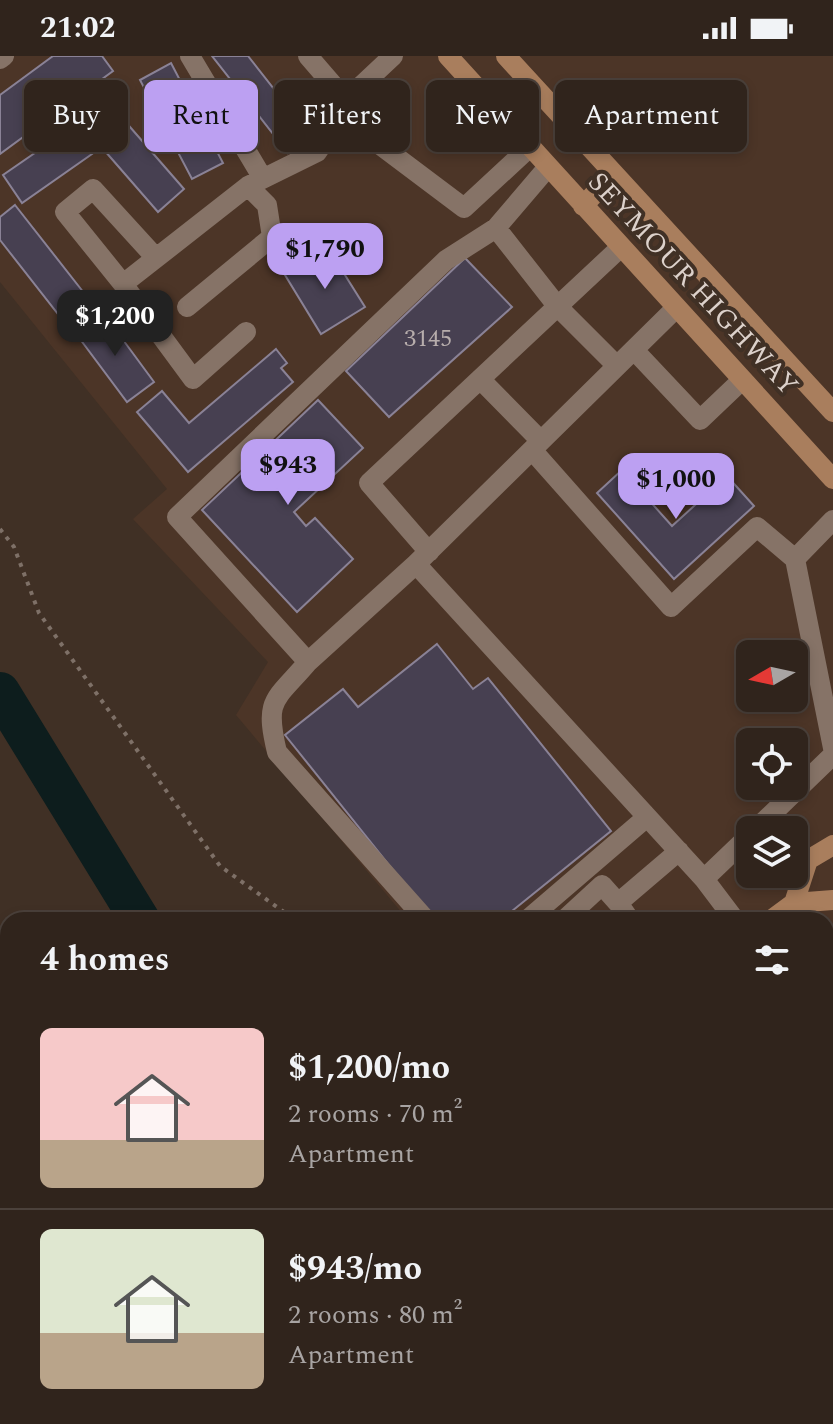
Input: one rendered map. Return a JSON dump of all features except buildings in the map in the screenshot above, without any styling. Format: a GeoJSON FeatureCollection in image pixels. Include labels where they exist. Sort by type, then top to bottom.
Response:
{"type":"FeatureCollection","features":[{"type":"Feature","properties":{"kind":"main road","name":"SEYMOUR HIGHWAY"},"geometry":{"type":"LineString","coordinates":[[448,56],[470,80]]}},
{"type":"Feature","properties":{"kind":"main road","name":"SEYMOUR HIGHWAY"},"geometry":{"type":"LineString","coordinates":[[506,56],[612,175],[833,412]]}},
{"type":"Feature","properties":{"kind":"main road","name":"SEYMOUR HIGHWAY"},"geometry":{"type":"LineString","coordinates":[[534,152],[833,479]]}},
{"type":"Feature","properties":{"kind":"main road"},"geometry":{"type":"LineString","coordinates":[[583,206],[612,175]]}},
{"type":"Feature","properties":{"kind":"main road"},"geometry":{"type":"LineString","coordinates":[[794,903],[808,860],[833,845]]}},
{"type":"Feature","properties":{"kind":"main road"},"geometry":{"type":"LineString","coordinates":[[782,912],[794,903],[833,900]]}},
{"type":"Feature","properties":{"kind":"lane"},"geometry":{"type":"LineString","coordinates":[[187,307],[272,237],[267,205],[190,56]]}},
{"type":"Feature","properties":{"kind":"lane"},"geometry":{"type":"LineString","coordinates":[[308,56],[324,80]]}},
{"type":"Feature","properties":{"kind":"lane"},"geometry":{"type":"LineString","coordinates":[[369,80],[393,56]]}},
{"type":"Feature","properties":{"kind":"lane"},"geometry":{"type":"LineString","coordinates":[[123,284],[255,182],[317,152]]}},
{"type":"Feature","properties":{"kind":"lane"},"geometry":{"type":"LineString","coordinates":[[397,152],[464,208],[525,152]]}},
{"type":"Feature","properties":{"kind":"lane"},"geometry":{"type":"LineString","coordinates":[[308,662],[177,517],[446,260],[496,228],[548,167]]}},
{"type":"Feature","properties":{"kind":"lane"},"geometry":{"type":"LineString","coordinates":[[156,258],[93,189],[65,212],[193,379],[246,332]]}},
{"type":"Feature","properties":{"kind":"lane"},"geometry":{"type":"LineString","coordinates":[[496,228],[558,307],[617,366]]}},
{"type":"Feature","properties":{"kind":"lane"},"geometry":{"type":"LineString","coordinates":[[621,247],[369,483],[423,558],[704,879],[729,912]]}},
{"type":"Feature","properties":{"kind":"lane"},"geometry":{"type":"LineString","coordinates":[[419,912],[277,752],[270,725],[271,706],[308,662],[423,558],[676,308]]}},
{"type":"Feature","properties":{"kind":"lane"},"geometry":{"type":"LineString","coordinates":[[634,350],[700,420],[742,380]]}},
{"type":"Feature","properties":{"kind":"lane"},"geometry":{"type":"LineString","coordinates":[[480,379],[671,607],[757,527],[795,559],[833,748]]}},
{"type":"Feature","properties":{"kind":"lane"},"geometry":{"type":"LineString","coordinates":[[795,559],[833,520]]}},
{"type":"Feature","properties":{"kind":"lane"},"geometry":{"type":"LineString","coordinates":[[770,816],[833,755]]}},
{"type":"Feature","properties":{"kind":"lane"},"geometry":{"type":"LineString","coordinates":[[536,912],[647,817]]}},
{"type":"Feature","properties":{"kind":"lane"},"geometry":{"type":"LineString","coordinates":[[704,879],[736,848]]}},
{"type":"Feature","properties":{"kind":"lane"},"geometry":{"type":"LineString","coordinates":[[573,912],[602,885],[624,912],[679,851]]}},
{"type":"Feature","properties":{"kind":"path"},"geometry":{"type":"LineString","coordinates":[[0,529],[14,547],[39,613],[220,866],[284,912]]}},
{"type":"Feature","properties":{"kind":"shaded area"},"geometry":{"type":"Polygon","coordinates":[[[0,56],[833,56],[833,912],[401,912],[236,715],[268,662],[133,519],[167,489],[0,282],[0,56]]]}},
{"type":"Feature","properties":{"kind":"waterway"},"geometry":{"type":"LineString","coordinates":[[0,692],[135,912]]}}]}
